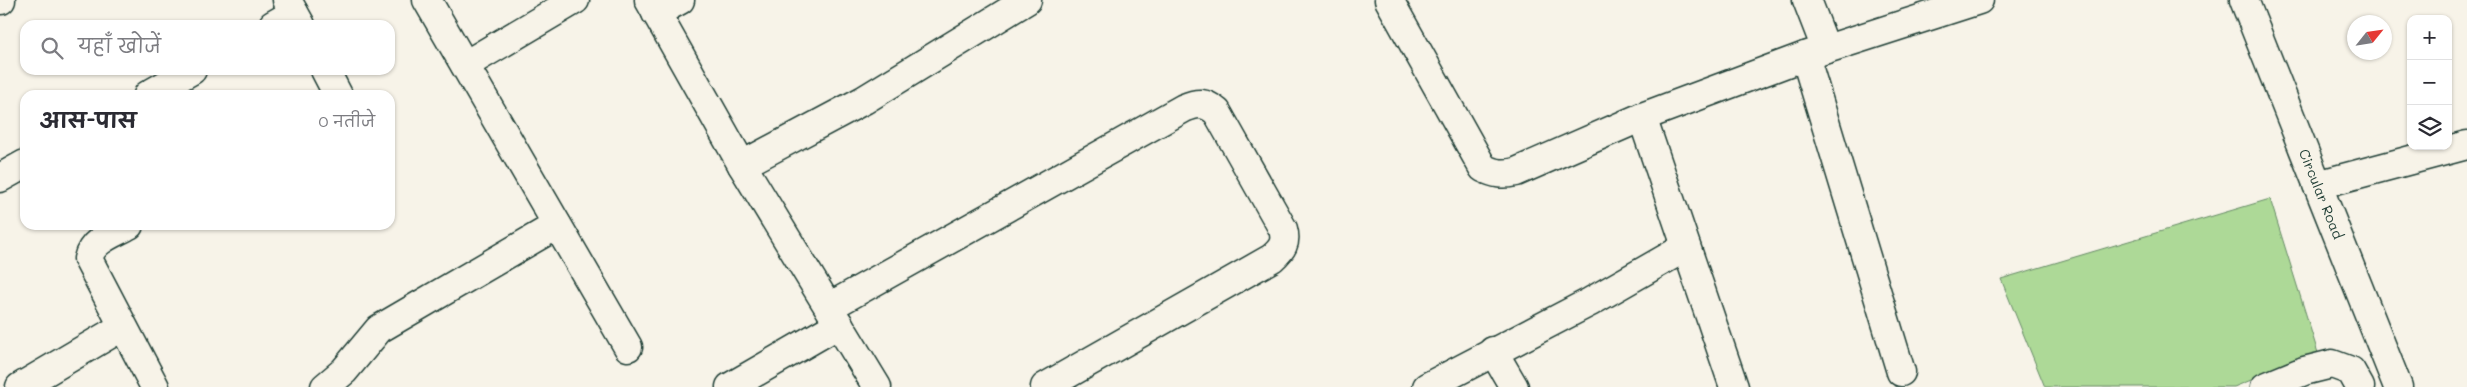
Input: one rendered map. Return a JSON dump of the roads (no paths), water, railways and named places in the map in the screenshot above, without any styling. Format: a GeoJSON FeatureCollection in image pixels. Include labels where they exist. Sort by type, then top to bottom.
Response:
{"type":"FeatureCollection","features":[{"type":"Feature","properties":{"kind":"street"},"geometry":{"type":"LineString","coordinates":[[428,0],[628,346]]}},
{"type":"Feature","properties":{"kind":"street"},"geometry":{"type":"LineString","coordinates":[[465,65],[575,0]]}},
{"type":"Feature","properties":{"kind":"street"},"geometry":{"type":"LineString","coordinates":[[680,0],[652,7],[742,165],[878,387]]}},
{"type":"Feature","properties":{"kind":"street"},"geometry":{"type":"LineString","coordinates":[[742,165],[864,100],[1027,0]]}},
{"type":"Feature","properties":{"kind":"street"},"geometry":{"type":"LineString","coordinates":[[1388,0],[1483,168],[1505,175],[1516,172],[1642,117],[1816,53],[1979,0]]}},
{"type":"Feature","properties":{"kind":"street"},"geometry":{"type":"LineString","coordinates":[[1808,0],[1816,53],[1901,372]]}},
{"type":"Feature","properties":{"kind":"street","name":"Circular Road"},"geometry":{"type":"LineString","coordinates":[[2244,0],[2398,387]]}},
{"type":"Feature","properties":{"kind":"street"},"geometry":{"type":"LineString","coordinates":[[157,90],[183,75]]}},
{"type":"Feature","properties":{"kind":"street"},"geometry":{"type":"LineString","coordinates":[[328,75],[335,90]]}},
{"type":"Feature","properties":{"kind":"street"},"geometry":{"type":"LineString","coordinates":[[730,387],[834,316],[1184,108],[1196,103],[1207,104],[1217,112],[1283,229],[1286,239],[1282,249],[1272,258],[1045,387]]}},
{"type":"Feature","properties":{"kind":"street"},"geometry":{"type":"LineString","coordinates":[[1642,117],[1734,387]]}},
{"type":"Feature","properties":{"kind":"street"},"geometry":{"type":"LineString","coordinates":[[2317,185],[2467,145]]}},
{"type":"Feature","properties":{"kind":"street"},"geometry":{"type":"LineString","coordinates":[[0,178],[20,167]]}},
{"type":"Feature","properties":{"kind":"street"},"geometry":{"type":"LineString","coordinates":[[325,387],[344,371],[379,329],[558,225]]}},
{"type":"Feature","properties":{"kind":"street"},"geometry":{"type":"LineString","coordinates":[[109,230],[93,234],[88,259],[154,387]]}},
{"type":"Feature","properties":{"kind":"street"},"geometry":{"type":"LineString","coordinates":[[1427,387],[1590,302],[1686,247]]}},
{"type":"Feature","properties":{"kind":"street"},"geometry":{"type":"LineString","coordinates":[[20,387],[122,327]]}},
{"type":"Feature","properties":{"kind":"street"},"geometry":{"type":"LineString","coordinates":[[1493,351],[1514,387]]}},
{"type":"Feature","properties":{"kind":"street"},"geometry":{"type":"LineString","coordinates":[[2265,387],[2304,371],[2332,364],[2351,371],[2360,387]]}}]}
